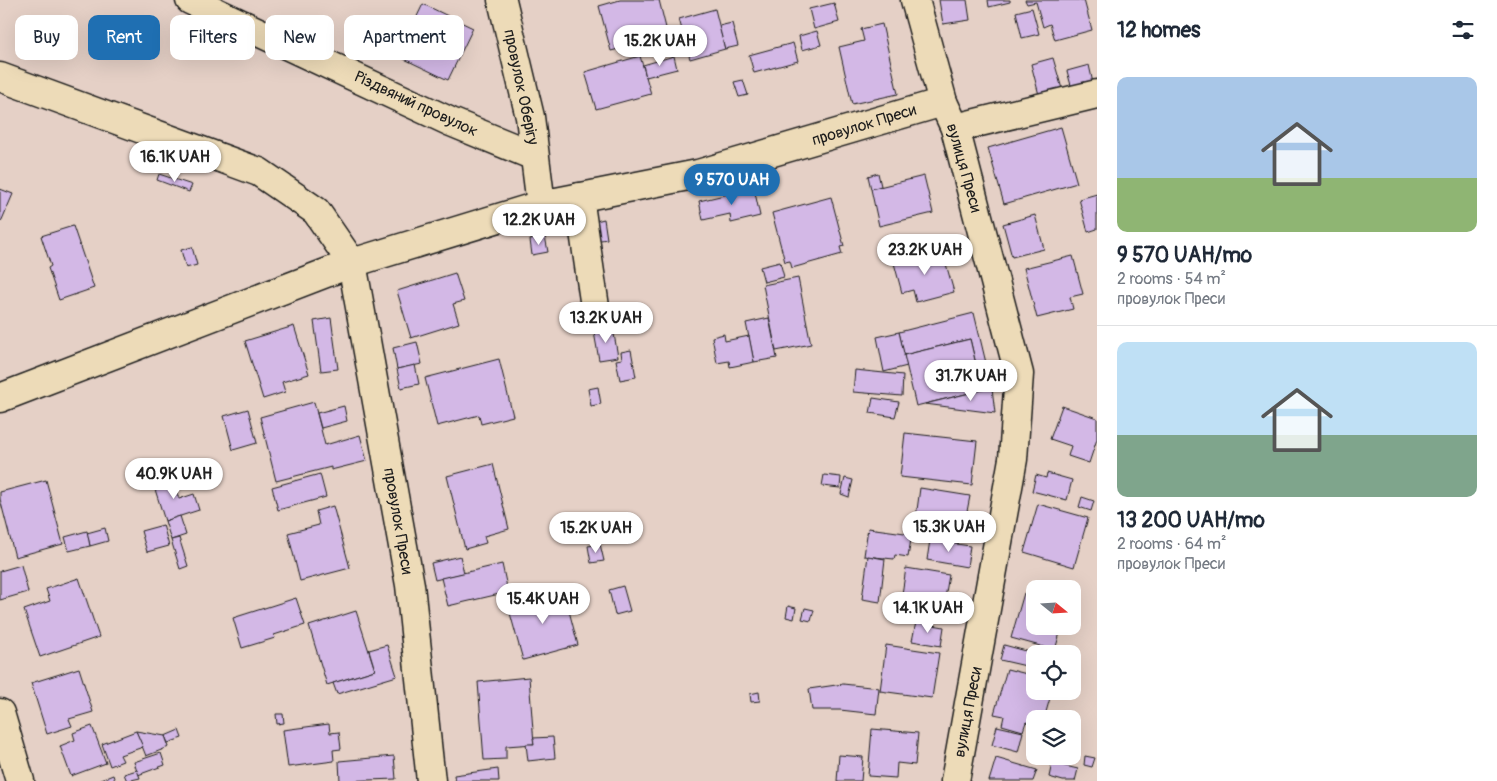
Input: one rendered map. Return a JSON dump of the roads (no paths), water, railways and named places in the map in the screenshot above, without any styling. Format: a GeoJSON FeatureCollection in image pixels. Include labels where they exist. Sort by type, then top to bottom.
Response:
{"type":"FeatureCollection","features":[{"type":"Feature","properties":{"kind":"street","name":"Різдвяний провулок"},"geometry":{"type":"LineString","coordinates":[[190,0],[452,122],[534,156]]}},
{"type":"Feature","properties":{"kind":"street","name":"провулок Оберігу"},"geometry":{"type":"LineString","coordinates":[[502,0],[530,116],[541,205]]}},
{"type":"Feature","properties":{"kind":"street","name":"вулиця Преси"},"geometry":{"type":"LineString","coordinates":[[915,0],[943,102],[955,128],[1019,374],[1013,459],[955,781]]}},
{"type":"Feature","properties":{"kind":"street"},"geometry":{"type":"LineString","coordinates":[[0,77],[259,172],[316,211],[352,263]]}},
{"type":"Feature","properties":{"kind":"street"},"geometry":{"type":"LineString","coordinates":[[955,128],[1097,94]]}},
{"type":"Feature","properties":{"kind":"street","name":"провулок Преси"},"geometry":{"type":"LineString","coordinates":[[0,398],[352,263],[541,205],[698,174],[943,102]]}},
{"type":"Feature","properties":{"kind":"street"},"geometry":{"type":"LineString","coordinates":[[579,198],[596,314]]}},
{"type":"Feature","properties":{"kind":"street","name":"провулок Преси"},"geometry":{"type":"LineString","coordinates":[[352,263],[410,585],[431,781]]}},
{"type":"Feature","properties":{"kind":"street"},"geometry":{"type":"LineString","coordinates":[[0,714],[20,781]]}}]}
